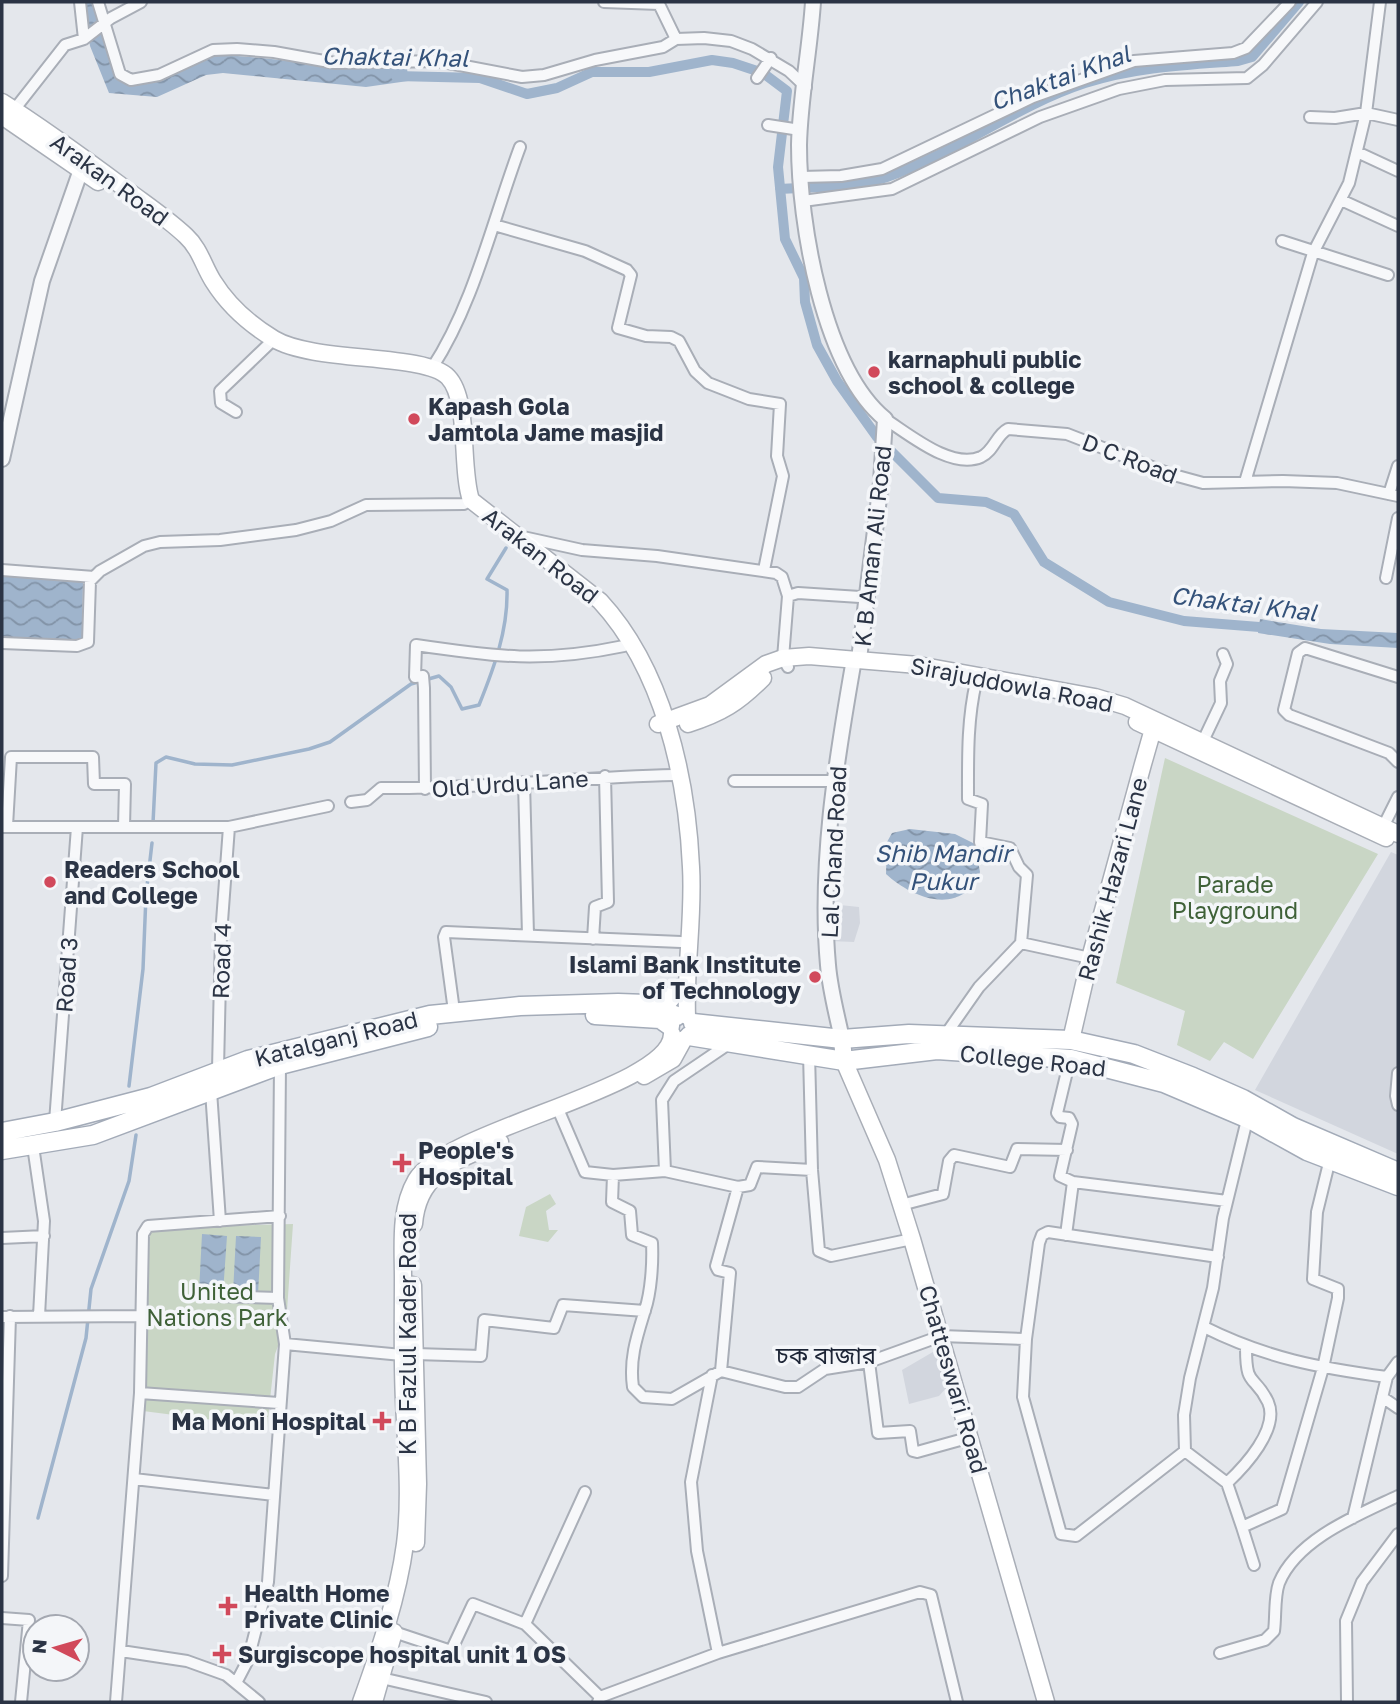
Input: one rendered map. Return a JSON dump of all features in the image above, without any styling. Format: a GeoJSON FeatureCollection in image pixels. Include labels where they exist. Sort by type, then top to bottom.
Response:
{"type":"FeatureCollection","features":[{"type":"Feature","properties":{"kind":"main road","name":"Arakan Road"},"geometry":{"type":"LineString","coordinates":[[6,109],[174,234],[194,255],[211,288],[232,315],[270,344],[315,357],[418,370],[435,377],[446,391],[453,414],[458,488],[468,502],[593,603],[624,646],[664,726],[674,775],[683,868],[678,989],[682,1027]]}},
{"type":"Feature","properties":{"kind":"main road","name":"Arakan Road"},"geometry":{"type":"LineString","coordinates":[[82,165],[189,238],[233,307],[273,338],[306,351],[442,370],[451,380],[459,404],[468,502],[600,601],[616,618],[628,638],[664,726],[681,777],[691,866],[691,927],[682,1027]]}},
{"type":"Feature","properties":{"kind":"main road","name":"Sirajuddowla Road"},"geometry":{"type":"LineString","coordinates":[[664,726],[710,705],[766,664],[786,663],[809,656],[943,669],[1095,697],[1157,725],[1337,817],[1398,842]]}},
{"type":"Feature","properties":{"kind":"main road","name":"Sirajuddowla Road"},"geometry":{"type":"LineString","coordinates":[[854,661],[976,682],[1096,707],[1157,725],[1203,741],[1398,834]]}},
{"type":"Feature","properties":{"kind":"main road","name":"Rashik Hazari Lane"},"geometry":{"type":"LineString","coordinates":[[1071,1040],[1090,958],[1157,725]]}},
{"type":"Feature","properties":{"kind":"main road"},"geometry":{"type":"LineString","coordinates":[[656,1006],[669,1000],[678,989]]}},
{"type":"Feature","properties":{"kind":"main road","name":"Katalganj Road"},"geometry":{"type":"LineString","coordinates":[[2,1132],[55,1122],[151,1097],[218,1069],[289,1048],[454,1011],[618,1003],[656,1006],[682,1027]]}},
{"type":"Feature","properties":{"kind":"main road","name":"Katalganj Road"},"geometry":{"type":"LineString","coordinates":[[2,1150],[93,1135],[280,1065],[434,1026],[495,1017],[634,1016],[660,1019],[682,1027]]}},
{"type":"Feature","properties":{"kind":"main road","name":"College Road"},"geometry":{"type":"LineString","coordinates":[[682,1027],[842,1039],[946,1034],[1071,1040],[1135,1054],[1253,1113],[1307,1151],[1398,1185]]}},
{"type":"Feature","properties":{"kind":"main road","name":"College Road"},"geometry":{"type":"LineString","coordinates":[[682,1027],[730,1043],[844,1061],[937,1050],[1070,1059],[1164,1083],[1253,1113],[1293,1127],[1398,1172]]}},
{"type":"Feature","properties":{"kind":"main road","name":"K B Fazlul Kader Road"},"geometry":{"type":"LineString","coordinates":[[374,1702],[405,1543],[409,1355],[403,1228],[407,1199],[417,1178],[444,1153],[561,1114],[667,1064],[680,1052],[682,1027]]}},
{"type":"Feature","properties":{"kind":"main road","name":"Chatteswari Road"},"geometry":{"type":"LineString","coordinates":[[842,1039],[844,1061],[887,1160],[912,1239],[1046,1702]]}},
{"type":"Feature","properties":{"kind":"main road","name":"K B Fazlul Kader Road"},"geometry":{"type":"LineString","coordinates":[[361,1702],[377,1677]]}},
{"type":"Feature","properties":{"kind":"street"},"geometry":{"type":"LineString","coordinates":[[80,2],[84,39]]}},
{"type":"Feature","properties":{"kind":"street"},"geometry":{"type":"LineString","coordinates":[[98,2],[120,74],[131,80],[159,75],[213,50],[237,49],[274,52],[335,64],[438,61],[522,76],[544,75],[595,60],[663,47],[676,39],[731,41],[771,58],[806,87]]}},
{"type":"Feature","properties":{"kind":"street"},"geometry":{"type":"LineString","coordinates":[[6,109],[65,44],[84,39],[141,2]]}},
{"type":"Feature","properties":{"kind":"street"},"geometry":{"type":"LineString","coordinates":[[604,2],[659,4],[676,39]]}},
{"type":"Feature","properties":{"kind":"street"},"geometry":{"type":"LineString","coordinates":[[813,2],[800,130],[801,177],[841,176],[882,169],[1033,97],[1135,61],[1233,53],[1245,48],[1290,2]]}},
{"type":"Feature","properties":{"kind":"street"},"geometry":{"type":"LineString","coordinates":[[803,201],[892,189],[1040,117],[1119,89],[1165,80],[1247,78],[1317,2]]}},
{"type":"Feature","properties":{"kind":"street"},"geometry":{"type":"LineString","coordinates":[[1245,482],[1313,253],[1349,183],[1366,113],[1380,2]]}},
{"type":"Feature","properties":{"kind":"street"},"geometry":{"type":"LineString","coordinates":[[757,78],[771,58]]}},
{"type":"Feature","properties":{"kind":"street"},"geometry":{"type":"LineString","coordinates":[[1310,117],[1335,118],[1366,113],[1398,120]]}},
{"type":"Feature","properties":{"kind":"street"},"geometry":{"type":"LineString","coordinates":[[768,125],[800,130]]}},
{"type":"Feature","properties":{"kind":"street"},"geometry":{"type":"LineString","coordinates":[[432,368],[448,344],[467,300],[520,147]]}},
{"type":"Feature","properties":{"kind":"street"},"geometry":{"type":"LineString","coordinates":[[1357,152],[1398,171]]}},
{"type":"Feature","properties":{"kind":"street"},"geometry":{"type":"LineString","coordinates":[[2,459],[4,435],[42,281],[82,165]]}},
{"type":"Feature","properties":{"kind":"street","name":"K B Aman Ali Road"},"geometry":{"type":"LineString","coordinates":[[801,177],[818,288],[839,350],[862,393],[882,416],[877,481],[854,661]]}},
{"type":"Feature","properties":{"kind":"street"},"geometry":{"type":"LineString","coordinates":[[1341,200],[1398,226]]}},
{"type":"Feature","properties":{"kind":"street"},"geometry":{"type":"LineString","coordinates":[[494,225],[585,251],[627,270],[631,275],[618,328],[646,336],[671,337],[685,349],[695,371],[708,383],[749,398],[780,404],[777,456],[783,476],[764,570]]}},
{"type":"Feature","properties":{"kind":"street"},"geometry":{"type":"LineString","coordinates":[[1282,241],[1388,275]]}},
{"type":"Feature","properties":{"kind":"street"},"geometry":{"type":"LineString","coordinates":[[236,412],[221,403],[220,391],[270,344]]}},
{"type":"Feature","properties":{"kind":"street","name":"D C Road"},"geometry":{"type":"LineString","coordinates":[[882,416],[937,450],[967,460],[985,456],[1008,429],[1049,430],[1203,483],[1337,483],[1394,495]]}},
{"type":"Feature","properties":{"kind":"street"},"geometry":{"type":"LineString","coordinates":[[1394,495],[1398,466]]}},
{"type":"Feature","properties":{"kind":"street","name":"K B Aman Ali Road"},"geometry":{"type":"LineString","coordinates":[[854,661],[860,597],[877,481]]}},
{"type":"Feature","properties":{"kind":"street"},"geometry":{"type":"LineString","coordinates":[[2,643],[77,646],[88,642],[90,581],[144,546],[160,542],[220,540],[296,530],[331,521],[366,505],[468,502]]}},
{"type":"Feature","properties":{"kind":"street"},"geometry":{"type":"LineString","coordinates":[[1386,578],[1398,518]]}},
{"type":"Feature","properties":{"kind":"street"},"geometry":{"type":"LineString","coordinates":[[519,538],[582,550],[657,556],[764,570],[782,577],[788,596],[786,663]]}},
{"type":"Feature","properties":{"kind":"street"},"geometry":{"type":"LineString","coordinates":[[2,570],[94,577]]}},
{"type":"Feature","properties":{"kind":"street"},"geometry":{"type":"LineString","coordinates":[[788,596],[798,593],[860,597]]}},
{"type":"Feature","properties":{"kind":"street"},"geometry":{"type":"LineString","coordinates":[[425,789],[424,688],[423,676],[415,677],[416,645],[505,658],[549,659],[624,646]]}},
{"type":"Feature","properties":{"kind":"street"},"geometry":{"type":"LineString","coordinates":[[1398,677],[1305,648],[1298,653],[1284,710],[1289,715],[1389,754],[1398,762]]}},
{"type":"Feature","properties":{"kind":"street"},"geometry":{"type":"LineString","coordinates":[[1203,741],[1221,703],[1220,681],[1227,664],[1223,654]]}},
{"type":"Feature","properties":{"kind":"street","name":"Lal Chand Road"},"geometry":{"type":"LineString","coordinates":[[842,1039],[828,966],[827,926],[836,781],[854,661]]}},
{"type":"Feature","properties":{"kind":"street"},"geometry":{"type":"LineString","coordinates":[[946,1034],[979,988],[1021,943],[1027,875],[1019,867],[1010,848],[981,842],[982,804],[968,799],[968,725],[976,682]]}},
{"type":"Feature","properties":{"kind":"street"},"geometry":{"type":"LineString","coordinates":[[124,827],[124,784],[93,784],[93,757],[11,757],[4,826],[77,827],[124,827],[229,827],[328,806]]}},
{"type":"Feature","properties":{"kind":"street","name":"Old Urdu Lane"},"geometry":{"type":"LineString","coordinates":[[351,802],[368,800],[381,788],[471,788],[605,776],[674,775]]}},
{"type":"Feature","properties":{"kind":"street"},"geometry":{"type":"LineString","coordinates":[[593,939],[595,906],[608,902],[605,776]]}},
{"type":"Feature","properties":{"kind":"street"},"geometry":{"type":"LineString","coordinates":[[734,781],[836,781]]}},
{"type":"Feature","properties":{"kind":"street"},"geometry":{"type":"LineString","coordinates":[[524,782],[528,935]]}},
{"type":"Feature","properties":{"kind":"street"},"geometry":{"type":"LineString","coordinates":[[1386,821],[1398,797]]}},
{"type":"Feature","properties":{"kind":"street","name":"Road 3"},"geometry":{"type":"LineString","coordinates":[[55,1122],[77,827]]}},
{"type":"Feature","properties":{"kind":"street","name":"Road 4"},"geometry":{"type":"LineString","coordinates":[[218,1069],[221,935],[229,827]]}},
{"type":"Feature","properties":{"kind":"street"},"geometry":{"type":"LineString","coordinates":[[454,1011],[444,937],[446,932],[681,943]]}},
{"type":"Feature","properties":{"kind":"street"},"geometry":{"type":"LineString","coordinates":[[1021,943],[1090,958]]}},
{"type":"Feature","properties":{"kind":"street"},"geometry":{"type":"LineString","coordinates":[[665,1171],[662,1100],[667,1090],[674,1081],[730,1043]]}},
{"type":"Feature","properties":{"kind":"street"},"geometry":{"type":"LineString","coordinates":[[809,1054],[812,1170],[822,1254],[831,1256],[912,1239]]}},
{"type":"Feature","properties":{"kind":"street"},"geometry":{"type":"LineString","coordinates":[[1070,1059],[1057,1112],[1058,1116],[1072,1119],[1060,1176],[1073,1182],[1227,1201]]}},
{"type":"Feature","properties":{"kind":"street"},"geometry":{"type":"LineString","coordinates":[[243,1702],[236,1683],[248,1660],[268,1582],[285,1344],[278,1298],[281,1216],[280,1065]]}},
{"type":"Feature","properties":{"kind":"street"},"geometry":{"type":"LineString","coordinates":[[1398,1073],[1398,1105]]}},
{"type":"Feature","properties":{"kind":"street"},"geometry":{"type":"LineString","coordinates":[[211,1091],[220,1221]]}},
{"type":"Feature","properties":{"kind":"street"},"geometry":{"type":"LineString","coordinates":[[1185,1451],[1184,1415],[1190,1378],[1204,1326],[1227,1201],[1246,1124],[1253,1113]]}},
{"type":"Feature","properties":{"kind":"street"},"geometry":{"type":"LineString","coordinates":[[561,1114],[578,1150],[582,1170],[613,1175],[665,1171],[738,1186],[750,1185],[757,1167],[812,1170]]}},
{"type":"Feature","properties":{"kind":"street"},"geometry":{"type":"LineString","coordinates":[[33,1146],[44,1221],[39,1315]]}},
{"type":"Feature","properties":{"kind":"street"},"geometry":{"type":"LineString","coordinates":[[901,1205],[943,1194],[949,1161],[954,1155],[1010,1167],[1017,1149],[1067,1150]]}},
{"type":"Feature","properties":{"kind":"street"},"geometry":{"type":"LineString","coordinates":[[1242,1527],[1282,1509],[1323,1368],[1338,1289],[1313,1279],[1317,1212],[1330,1159]]}},
{"type":"Feature","properties":{"kind":"street"},"geometry":{"type":"LineString","coordinates":[[613,1175],[612,1202],[630,1211],[632,1236],[652,1243],[645,1311],[634,1341],[632,1380],[636,1393],[652,1400],[672,1399],[717,1373],[785,1387],[798,1387],[825,1369],[869,1362],[941,1336],[1026,1339]]}},
{"type":"Feature","properties":{"kind":"street"},"geometry":{"type":"LineString","coordinates":[[1066,1235],[1073,1182]]}},
{"type":"Feature","properties":{"kind":"street"},"geometry":{"type":"LineString","coordinates":[[718,1653],[697,1551],[691,1482],[717,1373],[730,1273],[719,1270],[716,1266],[738,1186]]}},
{"type":"Feature","properties":{"kind":"street"},"geometry":{"type":"LineString","coordinates":[[116,1702],[140,1393],[139,1316],[144,1229],[148,1226],[281,1216]]}},
{"type":"Feature","properties":{"kind":"street"},"geometry":{"type":"LineString","coordinates":[[1185,1451],[1076,1536],[1061,1534],[1023,1397],[1026,1339],[1042,1235],[1048,1232],[1218,1256]]}},
{"type":"Feature","properties":{"kind":"street"},"geometry":{"type":"LineString","coordinates":[[2,1238],[44,1236]]}},
{"type":"Feature","properties":{"kind":"street"},"geometry":{"type":"LineString","coordinates":[[220,1296],[278,1298]]}},
{"type":"Feature","properties":{"kind":"street"},"geometry":{"type":"LineString","coordinates":[[285,1344],[409,1355],[481,1356],[484,1320],[554,1328],[563,1305],[645,1311]]}},
{"type":"Feature","properties":{"kind":"street"},"geometry":{"type":"LineString","coordinates":[[2,1576],[6,1316],[139,1316]]}},
{"type":"Feature","properties":{"kind":"street"},"geometry":{"type":"LineString","coordinates":[[1204,1326],[1246,1348],[1323,1368],[1387,1377]]}},
{"type":"Feature","properties":{"kind":"street"},"geometry":{"type":"LineString","coordinates":[[1227,1483],[1248,1463],[1263,1439],[1270,1415],[1268,1402],[1246,1375],[1246,1348]]}},
{"type":"Feature","properties":{"kind":"street"},"geometry":{"type":"LineString","coordinates":[[869,1362],[878,1433],[911,1432],[912,1448],[917,1452],[971,1437]]}},
{"type":"Feature","properties":{"kind":"street"},"geometry":{"type":"LineString","coordinates":[[1353,1518],[1387,1377],[1398,1362]]}},
{"type":"Feature","properties":{"kind":"street"},"geometry":{"type":"LineString","coordinates":[[140,1393],[279,1403]]}},
{"type":"Feature","properties":{"kind":"street"},"geometry":{"type":"LineString","coordinates":[[1382,1397],[1398,1408]]}},
{"type":"Feature","properties":{"kind":"street"},"geometry":{"type":"LineString","coordinates":[[1185,1451],[1227,1483],[1254,1565]]}},
{"type":"Feature","properties":{"kind":"street"},"geometry":{"type":"LineString","coordinates":[[134,1479],[274,1495]]}},
{"type":"Feature","properties":{"kind":"street"},"geometry":{"type":"LineString","coordinates":[[526,1624],[585,1492]]}},
{"type":"Feature","properties":{"kind":"street"},"geometry":{"type":"LineString","coordinates":[[1220,1653],[1265,1640],[1274,1631],[1278,1586],[1287,1567],[1304,1550],[1353,1518],[1398,1496]]}},
{"type":"Feature","properties":{"kind":"street"},"geometry":{"type":"LineString","coordinates":[[1348,1702],[1346,1620],[1362,1582],[1398,1534]]}},
{"type":"Feature","properties":{"kind":"street"},"geometry":{"type":"LineString","coordinates":[[389,1631],[451,1651],[473,1604],[526,1624],[599,1699],[718,1653],[927,1592],[931,1595],[957,1702]]}},
{"type":"Feature","properties":{"kind":"street"},"geometry":{"type":"LineString","coordinates":[[2,1618],[29,1620],[21,1702]]}},
{"type":"Feature","properties":{"kind":"street"},"geometry":{"type":"LineString","coordinates":[[121,1651],[187,1661],[226,1675],[258,1702]]}},
{"type":"Feature","properties":{"kind":"street"},"geometry":{"type":"LineString","coordinates":[[377,1677],[486,1702]]}},
{"type":"Feature","properties":{"kind":"shaded area"},"geometry":{"type":"Polygon","coordinates":[[[1391,852],[1398,855],[1398,1154],[1255,1090],[1391,852]]]}},
{"type":"Feature","properties":{"kind":"shaded area"},"geometry":{"type":"Polygon","coordinates":[[[830,904],[859,907],[860,923],[854,942],[830,941],[830,904]]]}},
{"type":"Feature","properties":{"kind":"shaded area"},"geometry":{"type":"Polygon","coordinates":[[[938,1349],[947,1387],[939,1396],[909,1404],[902,1370],[938,1349]]]}},
{"type":"Feature","properties":{"kind":"green space","name":"Parade Playground"},"geometry":{"type":"Polygon","coordinates":[[[1165,758],[1378,854],[1253,1059],[1224,1042],[1210,1061],[1177,1045],[1185,1011],[1116,983],[1165,758]]]}},
{"type":"Feature","properties":{"kind":"green space"},"geometry":{"type":"Polygon","coordinates":[[[550,1194],[556,1204],[546,1211],[549,1230],[558,1230],[548,1242],[519,1236],[526,1207],[550,1194]]]}},
{"type":"Feature","properties":{"kind":"green space","name":"United Nations Park"},"geometry":{"type":"Polygon","coordinates":[[[293,1224],[286,1325],[275,1354],[267,1427],[143,1411],[150,1228],[293,1224]]]}},
{"type":"Feature","properties":{"kind":"water"},"geometry":{"type":"Polygon","coordinates":[[[83,2],[96,2],[114,65],[132,84],[144,83],[197,60],[219,55],[336,66],[407,66],[408,81],[366,87],[223,73],[206,75],[157,97],[109,93],[90,46],[83,2]]]}},
{"type":"Feature","properties":{"kind":"water"},"geometry":{"type":"Polygon","coordinates":[[[2,574],[83,582],[82,640],[2,637],[2,574]]]}},
{"type":"Feature","properties":{"kind":"water"},"geometry":{"type":"Polygon","coordinates":[[[1260,619],[1321,629],[1398,633],[1398,648],[1330,644],[1258,633],[1260,619]]]}},
{"type":"Feature","properties":{"kind":"water","name":"Shib Mandir Pukur"},"geometry":{"type":"Polygon","coordinates":[[[910,829],[955,834],[975,844],[980,872],[975,887],[954,898],[936,899],[908,890],[886,874],[887,842],[892,833],[910,829]]]}},
{"type":"Feature","properties":{"kind":"water"},"geometry":{"type":"Polygon","coordinates":[[[202,1234],[227,1236],[223,1293],[199,1292],[202,1234]]]}},
{"type":"Feature","properties":{"kind":"water"},"geometry":{"type":"Polygon","coordinates":[[[236,1236],[261,1237],[258,1295],[233,1293],[236,1236]]]}},
{"type":"Feature","properties":{"kind":"waterway","name":"Chaktai Khal"},"geometry":{"type":"LineString","coordinates":[[780,189],[848,185],[887,177],[937,155],[1034,104],[1085,83],[1142,70],[1238,61],[1252,57],[1299,2]]}},
{"type":"Feature","properties":{"kind":"waterway","name":"Chaktai Khal"},"geometry":{"type":"LineString","coordinates":[[396,76],[480,78],[527,94],[557,88],[592,72],[649,72],[712,60],[733,63],[763,73],[787,91],[778,167],[785,239],[804,278],[805,302],[817,345],[837,381],[877,437],[938,498],[986,502],[1014,514],[1044,562],[1109,602],[1184,621],[1272,628]]}},
{"type":"Feature","properties":{"kind":"waterway"},"geometry":{"type":"LineString","coordinates":[[153,823],[156,763],[166,757],[195,764],[232,765],[309,749],[330,742],[411,684],[439,676],[451,687],[462,709],[479,705],[499,649],[507,605],[507,590],[487,579],[506,548]]}},
{"type":"Feature","properties":{"kind":"waterway"},"geometry":{"type":"LineString","coordinates":[[129,1086],[143,969],[146,895],[152,843]]}},
{"type":"Feature","properties":{"kind":"waterway"},"geometry":{"type":"LineString","coordinates":[[38,1518],[86,1338],[91,1289],[129,1181],[136,1135]]}},
{"type":"Feature","properties":{"kind":"place","name":"karnaphuli public school & college"},"geometry":{"type":"Point","coordinates":[874,372]}},
{"type":"Feature","properties":{"kind":"place","name":"Kapash Gola Jamtola Jame masjid"},"geometry":{"type":"Point","coordinates":[414,419]}},
{"type":"Feature","properties":{"kind":"place","name":"Readers School and College"},"geometry":{"type":"Point","coordinates":[50,882]}},
{"type":"Feature","properties":{"kind":"place","name":"Islami Bank Institute of Technology"},"geometry":{"type":"Point","coordinates":[815,977]}},
{"type":"Feature","properties":{"kind":"place","name":"People's Hospital"},"geometry":{"type":"Point","coordinates":[402,1163]}},
{"type":"Feature","properties":{"kind":"place","name":"Ma Moni Hospital"},"geometry":{"type":"Point","coordinates":[382,1421]}},
{"type":"Feature","properties":{"kind":"place","name":"Health Home Private Clinic"},"geometry":{"type":"Point","coordinates":[228,1606]}},
{"type":"Feature","properties":{"kind":"place","name":"Surgiscope hospital unit 1 OS"},"geometry":{"type":"Point","coordinates":[222,1654]}},
{"type":"Feature","properties":{"kind":"district","name":"চক বাজার"},"geometry":{"type":"Point","coordinates":[826,1354]}}]}
